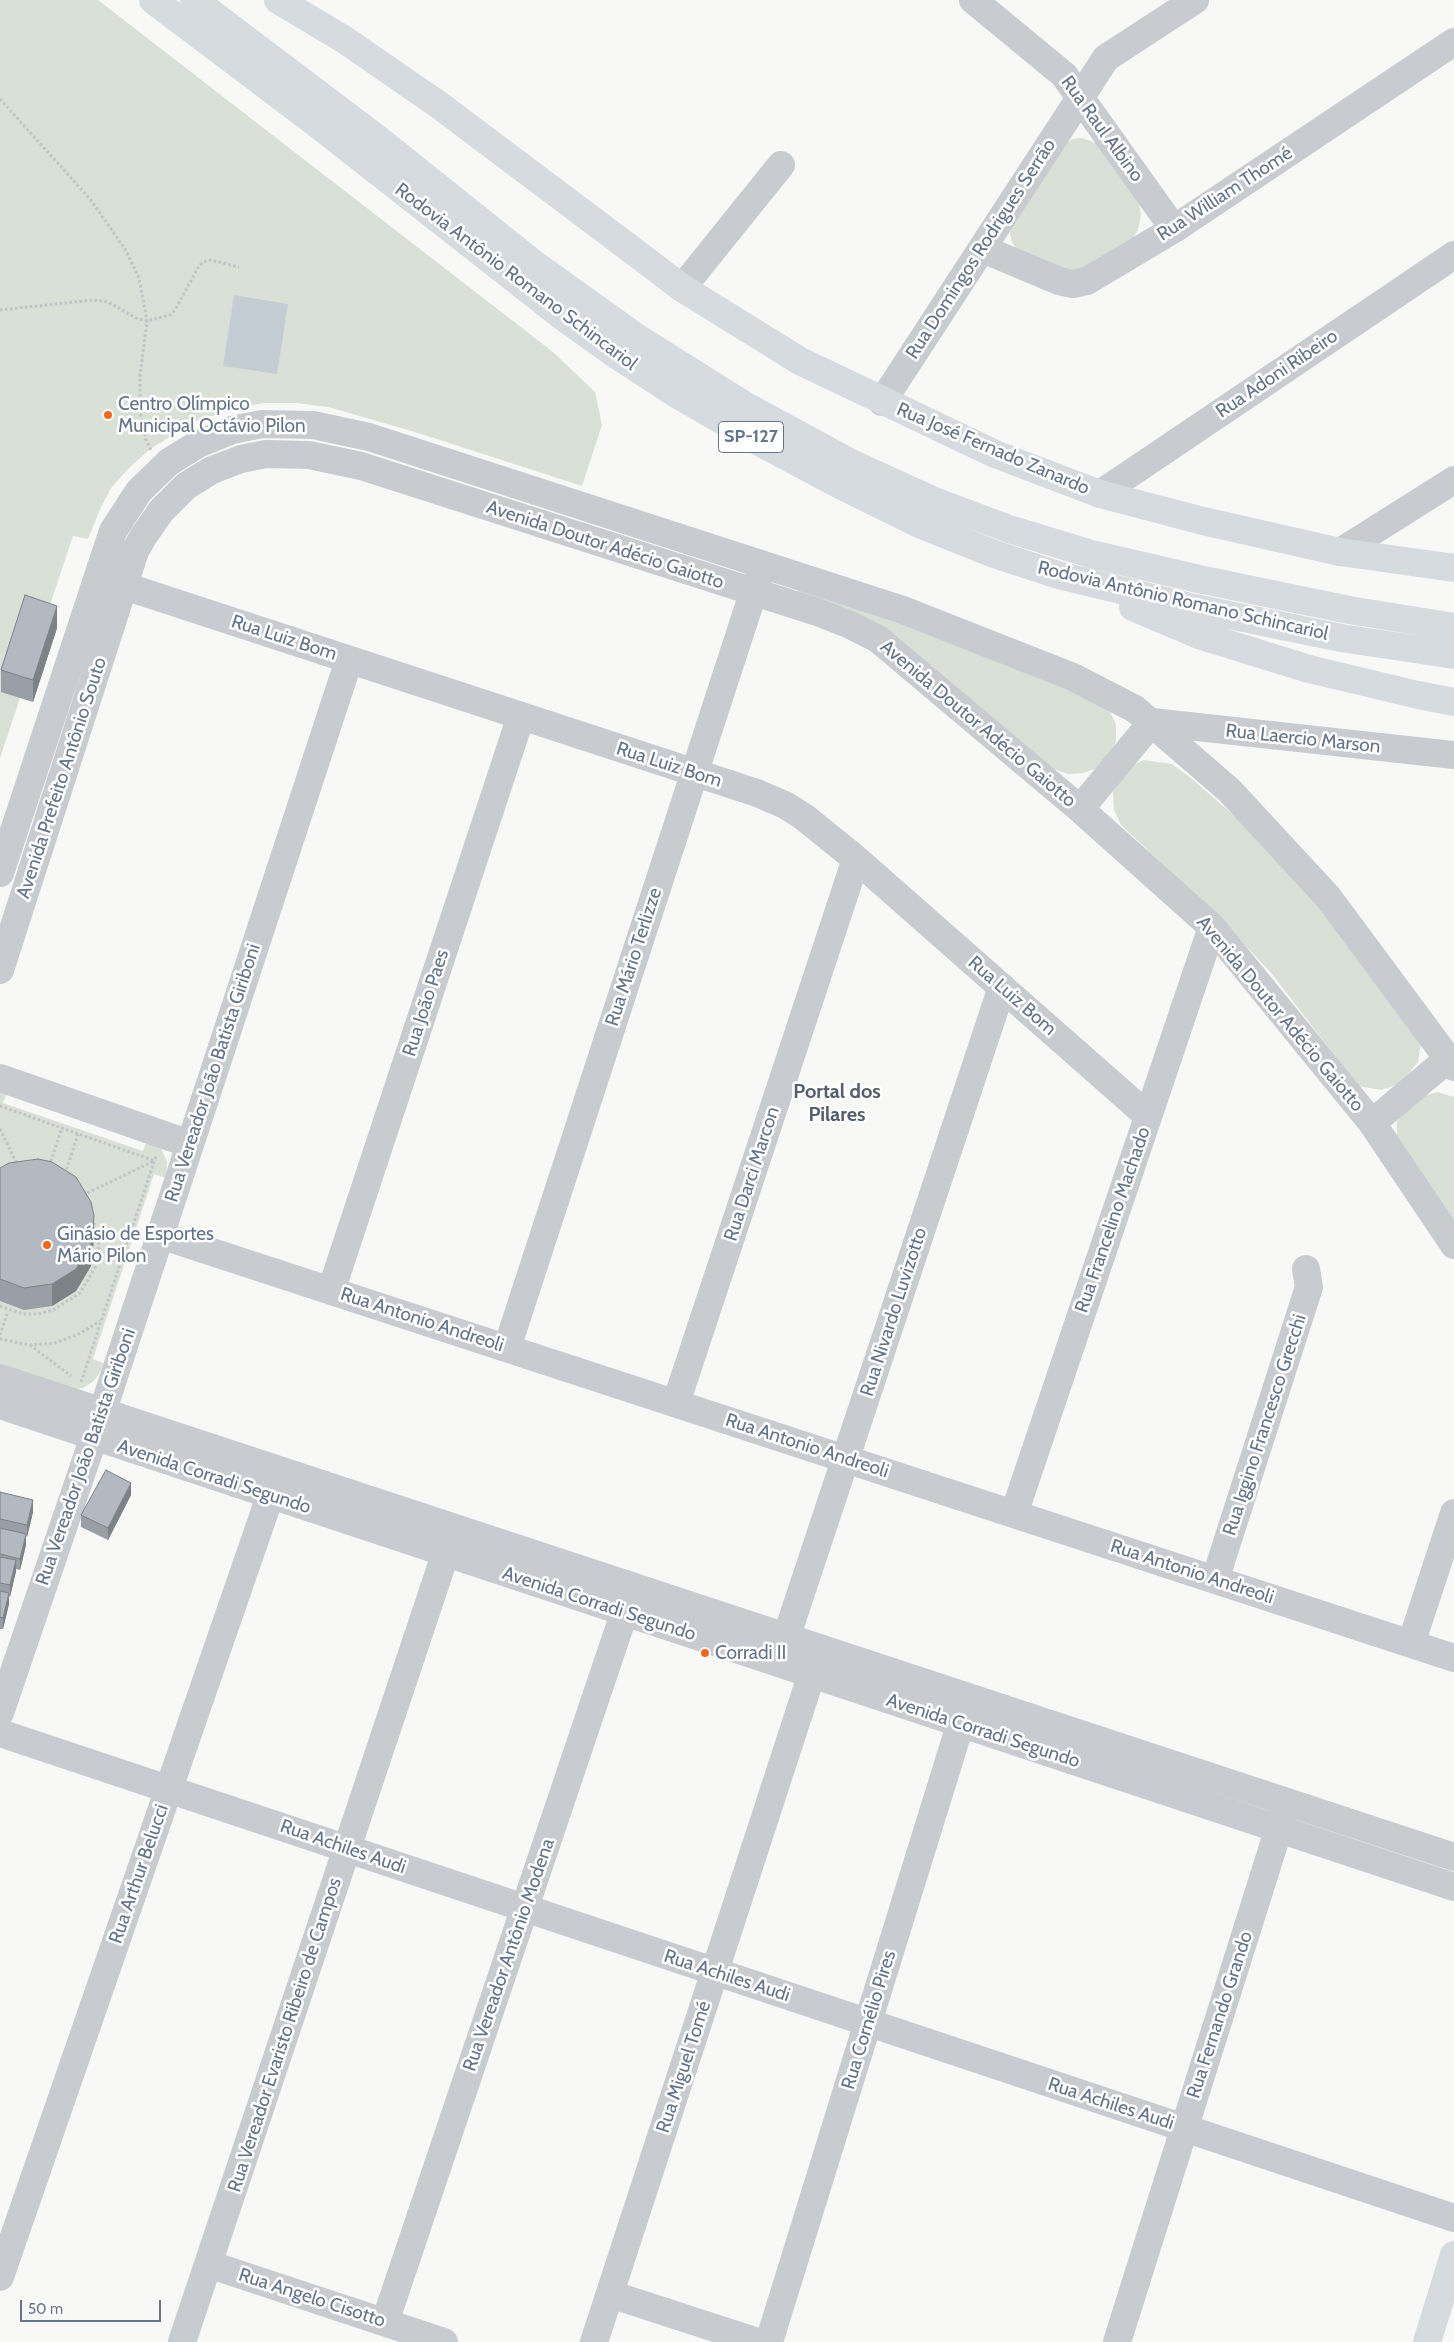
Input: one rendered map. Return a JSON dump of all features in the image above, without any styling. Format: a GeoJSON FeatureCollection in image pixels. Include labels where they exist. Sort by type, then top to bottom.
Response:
{"type":"FeatureCollection","features":[{"type":"Feature","properties":{"kind":"main road","name":"Rodovia Antônio Romano Schincariol"},"geometry":{"type":"LineString","coordinates":[[153,0],[316,123],[562,316],[678,395],[759,442],[919,524],[994,554],[1058,575],[1195,608],[1341,638],[1454,655]]}},
{"type":"Feature","properties":{"kind":"main road","name":"Rodovia Antônio Romano Schincariol"},"geometry":{"type":"LineString","coordinates":[[194,0],[379,140],[534,264],[633,335],[746,406],[851,463],[932,500],[1009,529],[1091,554],[1199,579],[1349,610],[1454,627]]}},
{"type":"Feature","properties":{"kind":"main road","name":"Rua José Fernado Zanardo"},"geometry":{"type":"LineString","coordinates":[[278,0],[345,40],[439,105],[682,288],[800,361],[882,402],[995,454],[1100,494],[1340,552],[1454,568]]}},
{"type":"Feature","properties":{"kind":"main road"},"geometry":{"type":"LineString","coordinates":[[1058,575],[1199,635],[1309,669],[1454,702]]}},
{"type":"Feature","properties":{"kind":"main road"},"geometry":{"type":"LineString","coordinates":[[1427,2342],[1454,2255]]}},
{"type":"Feature","properties":{"kind":"street","name":"Rua Raul Albino"},"geometry":{"type":"LineString","coordinates":[[973,0],[1064,75],[1174,229]]}},
{"type":"Feature","properties":{"kind":"street","name":"Rua Domingos Rodrigues Serrão"},"geometry":{"type":"LineString","coordinates":[[882,402],[1106,58],[1195,0]]}},
{"type":"Feature","properties":{"kind":"street","name":"Rua William Thomé"},"geometry":{"type":"LineString","coordinates":[[983,249],[1059,281],[1073,284],[1087,280],[1174,229],[1454,42]]}},
{"type":"Feature","properties":{"kind":"street"},"geometry":{"type":"LineString","coordinates":[[682,288],[782,165]]}},
{"type":"Feature","properties":{"kind":"street","name":"Rua Adoni Ribeiro"},"geometry":{"type":"LineString","coordinates":[[1100,494],[1454,254]]}},
{"type":"Feature","properties":{"kind":"street","name":"Avenida Doutor Adécio Gaiotto"},"geometry":{"type":"LineString","coordinates":[[97,577],[113,531],[139,491],[163,467],[198,444],[232,430],[262,424],[313,425],[369,437],[762,566],[903,610],[1073,677],[1135,709],[1152,722],[1229,790],[1328,897],[1451,1063]]}},
{"type":"Feature","properties":{"kind":"street","name":"Avenida Doutor Adécio Gaiotto"},"geometry":{"type":"LineString","coordinates":[[124,585],[135,551],[143,537],[161,511],[186,486],[212,470],[241,459],[283,453],[309,455],[361,466],[820,613],[848,624],[878,640],[1080,809],[1212,927],[1372,1123],[1454,1245]]}},
{"type":"Feature","properties":{"kind":"street"},"geometry":{"type":"LineString","coordinates":[[1340,552],[1454,480]]}},
{"type":"Feature","properties":{"kind":"street","name":"Rua Mário Terlizze"},"geometry":{"type":"LineString","coordinates":[[508,1348],[762,566]]}},
{"type":"Feature","properties":{"kind":"street","name":"Rua Luiz Bom"},"geometry":{"type":"LineString","coordinates":[[97,577],[757,793],[785,805],[804,817],[856,859],[1148,1116]]}},
{"type":"Feature","properties":{"kind":"street","name":"Avenida Prefeito Antônio Souto"},"geometry":{"type":"LineString","coordinates":[[0,873],[97,577]]}},
{"type":"Feature","properties":{"kind":"street","name":"Avenida Prefeito Antônio Souto"},"geometry":{"type":"LineString","coordinates":[[0,970],[124,585]]}},
{"type":"Feature","properties":{"kind":"street","name":"Rua Vereador João Batista Giriboni"},"geometry":{"type":"LineString","coordinates":[[0,1713],[98,1425],[349,660]]}},
{"type":"Feature","properties":{"kind":"street","name":"Rua João Paes"},"geometry":{"type":"LineString","coordinates":[[331,1290],[521,716]]}},
{"type":"Feature","properties":{"kind":"street"},"geometry":{"type":"LineString","coordinates":[[1080,809],[1152,722]]}},
{"type":"Feature","properties":{"kind":"street","name":"Rua Laercio Marson"},"geometry":{"type":"LineString","coordinates":[[1152,722],[1454,755]]}},
{"type":"Feature","properties":{"kind":"street","name":"Rua Darci Marcon"},"geometry":{"type":"LineString","coordinates":[[676,1403],[856,859]]}},
{"type":"Feature","properties":{"kind":"street","name":"Rua Francelino Machado"},"geometry":{"type":"LineString","coordinates":[[1014,1514],[1212,927]]}},
{"type":"Feature","properties":{"kind":"street","name":"Rua Nivardo Luvizotto"},"geometry":{"type":"LineString","coordinates":[[786,1638],[1002,987]]}},
{"type":"Feature","properties":{"kind":"street"},"geometry":{"type":"LineString","coordinates":[[1372,1123],[1451,1063]]}},
{"type":"Feature","properties":{"kind":"street"},"geometry":{"type":"LineString","coordinates":[[0,1078],[190,1144]]}},
{"type":"Feature","properties":{"kind":"street","name":"Rua Antonio Andreoli"},"geometry":{"type":"LineString","coordinates":[[160,1235],[1454,1658]]}},
{"type":"Feature","properties":{"kind":"street","name":"Rua Iggino Francesco Grecchi"},"geometry":{"type":"LineString","coordinates":[[1215,1580],[1309,1287],[1306,1269]]}},
{"type":"Feature","properties":{"kind":"street","name":"Avenida Corradi Segundo"},"geometry":{"type":"LineString","coordinates":[[0,1378],[98,1425]]}},
{"type":"Feature","properties":{"kind":"street","name":"Avenida Corradi Segundo"},"geometry":{"type":"LineString","coordinates":[[0,1405],[98,1425],[450,1541],[633,1588],[1454,1857]]}},
{"type":"Feature","properties":{"kind":"street","name":"Rua Arthur Belucci"},"geometry":{"type":"LineString","coordinates":[[0,2277],[275,1483]]}},
{"type":"Feature","properties":{"kind":"street"},"geometry":{"type":"LineString","coordinates":[[1411,1644],[1454,1513]]}},
{"type":"Feature","properties":{"kind":"street","name":"Avenida Corradi Segundo"},"geometry":{"type":"LineString","coordinates":[[450,1541],[624,1613],[1454,1887]]}},
{"type":"Feature","properties":{"kind":"street","name":"Rua Vereador Evaristo Ribeiro de Campos"},"geometry":{"type":"LineString","coordinates":[[182,2342],[450,1541]]}},
{"type":"Feature","properties":{"kind":"street","name":"Rua Vereador Antônio Modena"},"geometry":{"type":"LineString","coordinates":[[385,2322],[633,1588]]}},
{"type":"Feature","properties":{"kind":"street","name":"Rua Miguel Tomé"},"geometry":{"type":"LineString","coordinates":[[594,2342],[820,1649]]}},
{"type":"Feature","properties":{"kind":"street","name":"Rua Cornélio Pires"},"geometry":{"type":"LineString","coordinates":[[769,2342],[969,1698]]}},
{"type":"Feature","properties":{"kind":"street","name":"Rua Achiles Audi"},"geometry":{"type":"LineString","coordinates":[[0,1733],[1454,2218]]}},
{"type":"Feature","properties":{"kind":"street","name":"Rua Fernando Grando"},"geometry":{"type":"LineString","coordinates":[[1117,2342],[1288,1802]]}},
{"type":"Feature","properties":{"kind":"street","name":"Rua Angelo Cisotto"},"geometry":{"type":"LineString","coordinates":[[208,2264],[444,2342]]}},
{"type":"Feature","properties":{"kind":"street"},"geometry":{"type":"LineString","coordinates":[[610,2294],[758,2342]]}},
{"type":"Feature","properties":{"kind":"path"},"geometry":{"type":"LineString","coordinates":[[0,99],[90,199],[125,249],[139,278],[147,321],[140,376],[140,413],[146,440],[163,467]]}},
{"type":"Feature","properties":{"kind":"path"},"geometry":{"type":"LineString","coordinates":[[0,310],[93,300],[108,302],[136,318],[147,321],[170,315],[175,310],[203,262],[210,260],[239,267]]}},
{"type":"Feature","properties":{"kind":"path"},"geometry":{"type":"LineString","coordinates":[[0,1106],[182,1170]]}},
{"type":"Feature","properties":{"kind":"path"},"geometry":{"type":"LineString","coordinates":[[48,1170],[62,1128]]}},
{"type":"Feature","properties":{"kind":"path"},"geometry":{"type":"LineString","coordinates":[[0,1129],[19,1169]]}},
{"type":"Feature","properties":{"kind":"path"},"geometry":{"type":"LineString","coordinates":[[64,1176],[78,1134]]}},
{"type":"Feature","properties":{"kind":"path"},"geometry":{"type":"LineString","coordinates":[[30,1345],[81,1384],[100,1320],[163,1134]]}},
{"type":"Feature","properties":{"kind":"path"},"geometry":{"type":"LineString","coordinates":[[84,1203],[79,1196],[154,1160]]}},
{"type":"Feature","properties":{"kind":"path"},"geometry":{"type":"LineString","coordinates":[[0,1306],[23,1314],[46,1312],[67,1304],[79,1294],[95,1268],[99,1253],[98,1237],[92,1216]]}},
{"type":"Feature","properties":{"kind":"path"},"geometry":{"type":"LineString","coordinates":[[0,1335],[8,1310]]}},
{"type":"Feature","properties":{"kind":"path"},"geometry":{"type":"LineString","coordinates":[[0,1339],[30,1345],[67,1339],[100,1320]]}},
{"type":"Feature","properties":{"kind":"shaded area"},"geometry":{"type":"Polygon","coordinates":[[[0,0],[98,0],[553,352],[595,392],[602,425],[582,486],[415,432],[328,407],[296,403],[264,403],[237,408],[194,422],[150,449],[129,468],[111,488],[88,539],[73,536],[44,623],[57,628],[33,702],[20,698],[0,758],[0,0]]]}},
{"type":"Feature","properties":{"kind":"shaded area"},"geometry":{"type":"Polygon","coordinates":[[[1082,138],[1102,145],[1139,203],[1141,214],[1138,230],[1130,242],[1088,270],[1069,274],[1019,253],[1012,242],[1010,233],[1014,217],[1063,145],[1073,139],[1082,138]]]}},
{"type":"Feature","properties":{"kind":"shaded area"},"geometry":{"type":"Polygon","coordinates":[[[234,295],[288,304],[277,374],[223,366],[234,295]]]}},
{"type":"Feature","properties":{"kind":"shaded area"},"geometry":{"type":"Polygon","coordinates":[[[799,588],[882,614],[1102,701],[1108,707],[1116,725],[1116,741],[1109,757],[1098,768],[1083,773],[1068,774],[1051,768],[797,593],[799,588]]]}},
{"type":"Feature","properties":{"kind":"shaded area"},"geometry":{"type":"Polygon","coordinates":[[[1143,760],[1172,764],[1191,778],[1247,827],[1326,909],[1421,1043],[1418,1062],[1400,1084],[1381,1090],[1358,1086],[1272,974],[1220,918],[1121,825],[1114,810],[1113,792],[1121,776],[1143,760]]]}},
{"type":"Feature","properties":{"kind":"shaded area"},"geometry":{"type":"Polygon","coordinates":[[[0,1090],[7,1091],[3,1103],[143,1151],[147,1140],[161,1148],[167,1162],[166,1178],[154,1174],[93,1359],[103,1363],[102,1369],[94,1381],[83,1388],[76,1389],[0,1366],[0,1090]]]}},
{"type":"Feature","properties":{"kind":"shaded area"},"geometry":{"type":"Polygon","coordinates":[[[1438,1092],[1454,1097],[1454,1223],[1397,1136],[1397,1122],[1406,1104],[1419,1097],[1438,1092]]]}},
{"type":"Feature","properties":{"kind":"building"},"geometry":{"type":"Polygon","coordinates":[[[25,595],[57,606],[33,680],[1,670],[25,595]]]}},
{"type":"Feature","properties":{"kind":"building","name":"Ginásio de Esportes Mário Pilon"},"geometry":{"type":"Polygon","coordinates":[[[38,1159],[52,1162],[76,1177],[91,1202],[94,1216],[91,1244],[76,1269],[52,1284],[24,1288],[0,1279],[0,1168],[9,1163],[38,1159]]]}},
{"type":"Feature","properties":{"kind":"building"},"geometry":{"type":"Polygon","coordinates":[[[106,1470],[131,1483],[108,1528],[81,1515],[106,1470]]]}},
{"type":"Feature","properties":{"kind":"building"},"geometry":{"type":"Polygon","coordinates":[[[0,1492],[33,1500],[27,1525],[0,1519],[0,1492]]]}},
{"type":"Feature","properties":{"kind":"building"},"geometry":{"type":"Polygon","coordinates":[[[0,1528],[26,1534],[20,1559],[0,1554],[0,1528]]]}},
{"type":"Feature","properties":{"kind":"building"},"geometry":{"type":"Polygon","coordinates":[[[0,1557],[16,1560],[10,1585],[0,1583],[0,1557]]]}},
{"type":"Feature","properties":{"kind":"building"},"geometry":{"type":"Polygon","coordinates":[[[0,1591],[9,1593],[3,1618],[0,1617],[0,1591]]]}},
{"type":"Feature","properties":{"kind":"place","name":"Centro Olímpico Municipal Octávio Pilon"},"geometry":{"type":"Point","coordinates":[108,415]}},
{"type":"Feature","properties":{"kind":"place","name":"Ginásio de Esportes Mário Pilon"},"geometry":{"type":"Point","coordinates":[47,1245]}},
{"type":"Feature","properties":{"kind":"place","name":"Corradi II"},"geometry":{"type":"Point","coordinates":[705,1653]}},
{"type":"Feature","properties":{"kind":"district","name":"Portal dos Pilares"},"geometry":{"type":"Point","coordinates":[837,1104]}}]}
